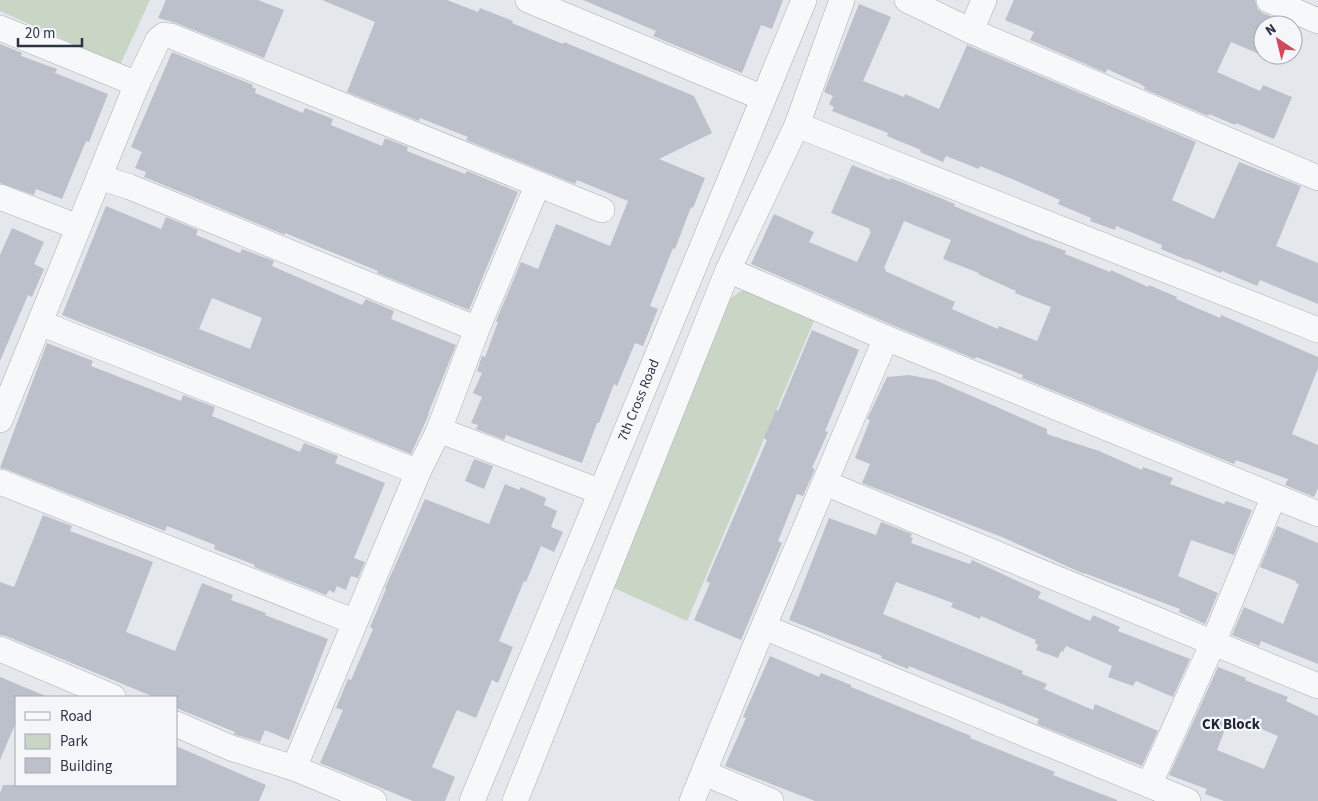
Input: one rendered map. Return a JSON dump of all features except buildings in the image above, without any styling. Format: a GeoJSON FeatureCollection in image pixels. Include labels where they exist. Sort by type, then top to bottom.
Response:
{"type":"FeatureCollection","features":[{"type":"Feature","properties":{"kind":"street"},"geometry":{"type":"LineString","coordinates":[[528,0],[763,98]]}},
{"type":"Feature","properties":{"kind":"street","name":"7th Cross Road"},"geometry":{"type":"LineString","coordinates":[[472,801],[804,0]]}},
{"type":"Feature","properties":{"kind":"street"},"geometry":{"type":"LineString","coordinates":[[514,801],[728,270],[796,125],[842,0]]}},
{"type":"Feature","properties":{"kind":"street"},"geometry":{"type":"LineString","coordinates":[[907,0],[971,31],[1318,178]]}},
{"type":"Feature","properties":{"kind":"street"},"geometry":{"type":"LineString","coordinates":[[971,31],[984,0]]}},
{"type":"Feature","properties":{"kind":"street"},"geometry":{"type":"LineString","coordinates":[[1269,0],[1318,21]]}},
{"type":"Feature","properties":{"kind":"street"},"geometry":{"type":"LineString","coordinates":[[0,28],[137,84]]}},
{"type":"Feature","properties":{"kind":"street"},"geometry":{"type":"LineString","coordinates":[[0,420],[9,374],[40,323],[137,84],[158,40],[164,35],[171,36],[602,210]]}},
{"type":"Feature","properties":{"kind":"street"},"geometry":{"type":"LineString","coordinates":[[796,125],[1318,330]]}},
{"type":"Feature","properties":{"kind":"street"},"geometry":{"type":"LineString","coordinates":[[735,168],[769,183]]}},
{"type":"Feature","properties":{"kind":"street"},"geometry":{"type":"LineString","coordinates":[[99,177],[130,187],[478,329]]}},
{"type":"Feature","properties":{"kind":"street"},"geometry":{"type":"LineString","coordinates":[[294,768],[418,472],[439,430],[478,329],[538,184]]}},
{"type":"Feature","properties":{"kind":"street"},"geometry":{"type":"LineString","coordinates":[[0,197],[78,227]]}},
{"type":"Feature","properties":{"kind":"street"},"geometry":{"type":"LineString","coordinates":[[728,270],[886,338],[1318,514]]}},
{"type":"Feature","properties":{"kind":"street"},"geometry":{"type":"LineString","coordinates":[[40,323],[418,472]]}},
{"type":"Feature","properties":{"kind":"street"},"geometry":{"type":"LineString","coordinates":[[692,801],[886,338]]}},
{"type":"Feature","properties":{"kind":"street"},"geometry":{"type":"LineString","coordinates":[[439,430],[601,492]]}},
{"type":"Feature","properties":{"kind":"street"},"geometry":{"type":"LineString","coordinates":[[0,482],[355,622]]}},
{"type":"Feature","properties":{"kind":"street"},"geometry":{"type":"LineString","coordinates":[[825,483],[1318,686]]}},
{"type":"Feature","properties":{"kind":"street"},"geometry":{"type":"LineString","coordinates":[[1149,785],[1213,643],[1274,496]]}},
{"type":"Feature","properties":{"kind":"street"},"geometry":{"type":"LineString","coordinates":[[764,627],[1188,801]]}},
{"type":"Feature","properties":{"kind":"street"},"geometry":{"type":"LineString","coordinates":[[0,649],[111,696]]}},
{"type":"Feature","properties":{"kind":"street"},"geometry":{"type":"LineString","coordinates":[[178,725],[231,748],[294,768],[374,801]]}},
{"type":"Feature","properties":{"kind":"street"},"geometry":{"type":"LineString","coordinates":[[704,773],[771,801]]}},
{"type":"Feature","properties":{"kind":"green space"},"geometry":{"type":"Polygon","coordinates":[[[0,0],[150,0],[120,65],[0,11],[0,0]]]}},
{"type":"Feature","properties":{"kind":"green space"},"geometry":{"type":"Polygon","coordinates":[[[761,285],[819,309],[687,621],[612,587],[720,307],[739,292],[761,285]]]}},
{"type":"Feature","properties":{"kind":"district","name":"CK Block"},"geometry":{"type":"Point","coordinates":[1231,724]}}]}
